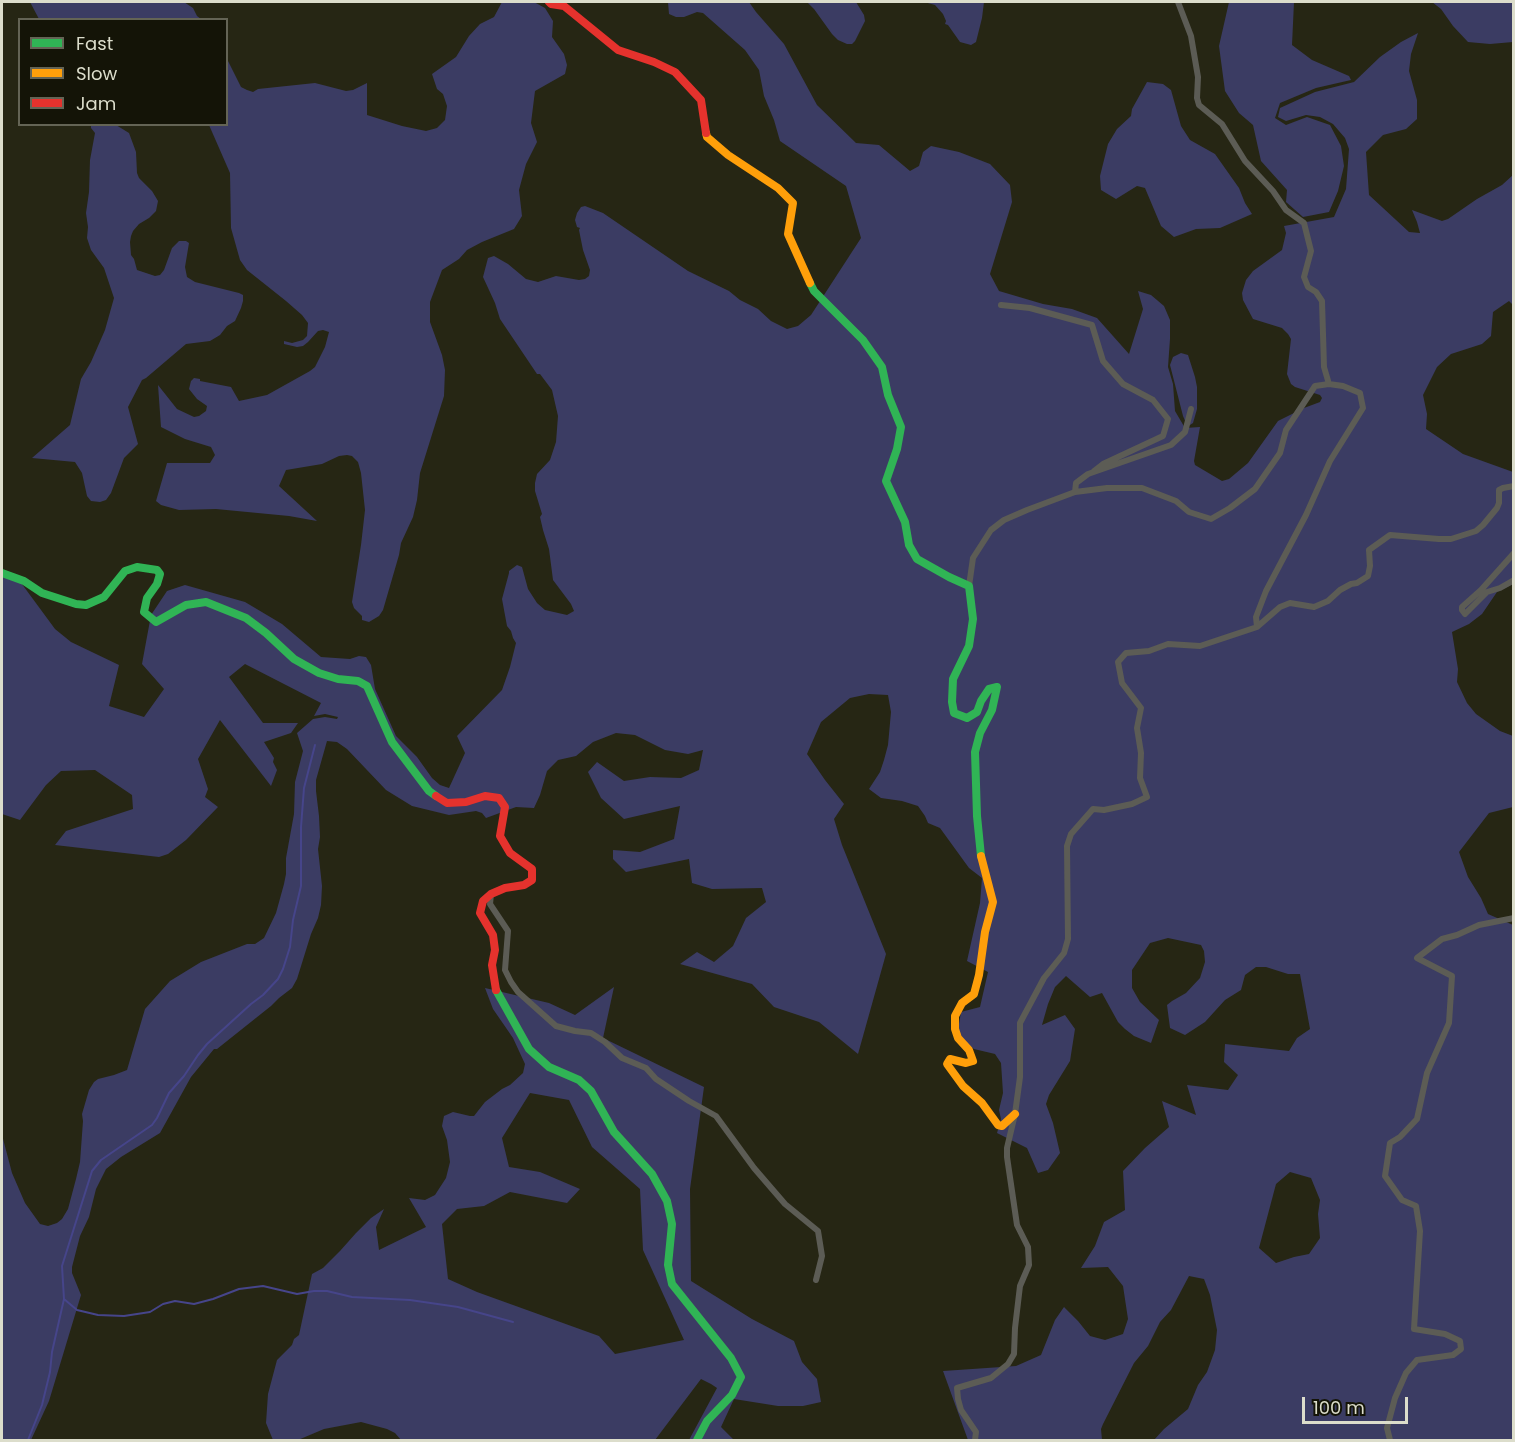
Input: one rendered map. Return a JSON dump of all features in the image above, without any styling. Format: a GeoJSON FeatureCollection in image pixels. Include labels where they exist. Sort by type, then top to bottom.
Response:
{"type":"FeatureCollection","features":[{"type":"Feature","properties":{"kind":"street"},"geometry":{"type":"LineString","coordinates":[[549,2],[564,6],[618,50],[675,72],[701,100],[707,136],[728,155],[778,188],[793,203],[788,234],[814,291],[863,340],[882,367],[888,395],[901,427],[897,449],[886,481],[905,522],[909,545],[917,560],[969,586]]}},
{"type":"Feature","properties":{"kind":"street"},"geometry":{"type":"LineString","coordinates":[[1178,2],[1191,36],[1198,77],[1199,105],[1222,124],[1245,161],[1287,210],[1304,223],[1311,252],[1304,277],[1308,287],[1316,292],[1322,301],[1324,367],[1329,384]]}},
{"type":"Feature","properties":{"kind":"street"},"geometry":{"type":"LineString","coordinates":[[1001,305],[1030,308],[1092,325],[1103,361],[1123,384],[1153,400],[1168,419],[1163,436],[1088,474],[1076,483],[1075,492]]}},
{"type":"Feature","properties":{"kind":"street"},"geometry":{"type":"LineString","coordinates":[[1015,1114],[1002,1126],[998,1125],[982,1102],[963,1086],[947,1064],[950,1059],[966,1064],[973,1061],[969,1050],[958,1038],[955,1016],[962,1003],[974,994],[993,902],[981,860],[975,752],[980,733],[992,710],[997,687],[989,688],[977,712],[967,718],[954,713],[952,702],[953,678],[969,646],[973,619],[969,586],[973,558],[991,530],[1004,520],[1075,492],[1107,488],[1142,488],[1176,501],[1189,512],[1211,519],[1255,489],[1280,453],[1286,430],[1315,386],[1329,384],[1343,386],[1360,393],[1363,408],[1330,461],[1306,515],[1266,591],[1256,616],[1257,627]]}},
{"type":"Feature","properties":{"kind":"street"},"geometry":{"type":"LineString","coordinates":[[1088,474],[1171,445],[1185,432],[1191,409]]}},
{"type":"Feature","properties":{"kind":"street"},"geometry":{"type":"LineString","coordinates":[[975,1440],[976,1432],[961,1410],[957,1388],[991,1378],[1008,1364],[1014,1354],[1020,1286],[1029,1265],[1028,1247],[1017,1226],[1007,1148],[1020,1077],[1020,1023],[1044,978],[1064,953],[1068,939],[1067,846],[1071,834],[1093,809],[1104,810],[1132,804],[1146,797],[1140,778],[1141,753],[1137,728],[1141,708],[1122,683],[1118,662],[1126,653],[1149,651],[1168,644],[1200,646],[1257,627],[1280,607],[1290,603],[1314,607],[1368,576],[1369,550],[1390,535],[1439,539],[1476,531],[1497,508],[1499,490],[1514,486]]}},
{"type":"Feature","properties":{"kind":"street"},"geometry":{"type":"LineString","coordinates":[[1514,553],[1481,590],[1462,607],[1462,610],[1465,614],[1487,592],[1514,580]]}},
{"type":"Feature","properties":{"kind":"street"},"geometry":{"type":"LineString","coordinates":[[2,573],[24,581],[42,593],[75,604],[86,605],[104,597],[124,571],[137,567],[157,570],[160,574],[157,584],[147,598],[144,612],[156,622],[186,605],[206,602],[246,618],[294,659],[319,673],[338,679],[358,681],[367,686],[392,742],[429,791],[447,803],[466,802],[485,796],[499,798],[505,807],[500,836],[510,853],[532,869],[532,880],[524,885],[505,888],[491,894],[483,901],[480,913],[493,935],[495,950],[492,965],[495,988],[529,1049],[549,1067],[579,1080],[591,1091],[614,1132],[652,1174],[667,1201],[672,1224],[668,1265],[672,1284],[731,1358],[741,1377],[732,1395],[707,1421],[697,1440]]}},
{"type":"Feature","properties":{"kind":"street"},"geometry":{"type":"LineString","coordinates":[[491,894],[490,904],[508,931],[505,970],[519,992],[556,1026],[591,1034],[605,1042],[622,1058],[646,1068],[664,1085],[716,1116],[754,1168],[785,1204],[818,1231],[822,1256],[816,1280]]}},
{"type":"Feature","properties":{"kind":"street"},"geometry":{"type":"LineString","coordinates":[[1390,1440],[1387,1428],[1395,1398],[1406,1373],[1417,1360],[1453,1355],[1461,1349],[1460,1341],[1445,1334],[1414,1329],[1420,1231],[1416,1206],[1402,1200],[1385,1176],[1390,1143],[1400,1137],[1417,1119],[1427,1073],[1449,1023],[1452,976],[1417,958],[1442,939],[1479,925],[1514,918]]}},
{"type":"Feature","properties":{"kind":"shaded area"},"geometry":{"type":"Polygon","coordinates":[[[30,2],[184,2],[193,8],[200,18],[38,18],[30,2]]]}},
{"type":"Feature","properties":{"kind":"shaded area"},"geometry":{"type":"Polygon","coordinates":[[[502,2],[534,2],[545,8],[553,21],[552,37],[564,54],[567,65],[565,74],[535,91],[531,123],[537,142],[526,164],[519,190],[522,216],[514,229],[467,250],[459,259],[442,270],[430,302],[430,322],[445,370],[444,396],[420,473],[413,517],[401,543],[383,610],[379,616],[369,622],[362,620],[362,616],[354,608],[352,602],[365,510],[361,473],[358,462],[352,456],[339,456],[322,464],[286,470],[279,486],[317,521],[216,509],[179,510],[161,505],[156,501],[167,463],[210,463],[215,455],[211,447],[185,439],[161,427],[158,385],[177,409],[194,417],[206,411],[207,406],[189,389],[194,378],[231,387],[239,401],[267,395],[315,367],[325,347],[329,332],[318,331],[303,346],[284,344],[284,341],[292,343],[303,340],[307,336],[308,323],[286,301],[247,270],[240,260],[231,228],[230,173],[209,126],[228,126],[228,61],[241,87],[253,92],[258,89],[315,83],[346,91],[367,83],[367,115],[426,131],[437,128],[445,120],[447,106],[443,94],[437,89],[432,74],[456,57],[469,36],[480,24],[494,17],[502,2]]]}},
{"type":"Feature","properties":{"kind":"shaded area"},"geometry":{"type":"Polygon","coordinates":[[[668,2],[749,2],[784,44],[817,105],[856,143],[879,145],[910,171],[919,166],[923,152],[931,146],[959,152],[990,164],[1010,185],[1012,202],[990,274],[999,291],[1043,304],[1072,309],[1097,318],[1129,354],[1143,309],[1138,291],[1151,295],[1164,306],[1170,320],[1168,367],[1173,384],[1175,411],[1185,428],[1200,427],[1195,465],[1222,481],[1229,479],[1248,463],[1278,421],[1320,402],[1322,398],[1320,395],[1291,384],[1287,374],[1291,339],[1282,328],[1253,319],[1243,300],[1242,293],[1246,280],[1253,271],[1282,250],[1286,233],[1284,226],[1334,217],[1346,189],[1349,149],[1345,138],[1333,124],[1320,117],[1306,115],[1286,121],[1278,117],[1280,108],[1315,92],[1354,82],[1380,57],[1418,33],[1411,54],[1409,71],[1417,100],[1417,119],[1406,129],[1383,135],[1366,152],[1369,195],[1409,232],[1420,233],[1412,210],[1442,221],[1448,219],[1502,185],[1513,175],[1513,305],[1509,301],[1493,312],[1491,336],[1482,344],[1451,354],[1437,367],[1423,395],[1427,414],[1426,429],[1463,454],[1513,472],[1513,584],[1497,592],[1482,614],[1469,624],[1452,632],[1458,669],[1457,682],[1467,703],[1476,714],[1500,731],[1513,736],[1513,807],[1489,813],[1459,852],[1468,877],[1488,914],[1513,925],[1513,1440],[1154,1440],[1188,1409],[1198,1385],[1207,1372],[1215,1350],[1217,1330],[1210,1295],[1204,1279],[1189,1276],[1171,1310],[1160,1322],[1148,1346],[1134,1363],[1103,1424],[1102,1440],[968,1440],[943,1371],[1016,1366],[1041,1355],[1055,1320],[1064,1307],[1090,1336],[1105,1340],[1123,1334],[1128,1319],[1123,1286],[1108,1267],[1081,1268],[1095,1246],[1104,1222],[1125,1210],[1123,1171],[1169,1127],[1162,1101],[1196,1115],[1187,1085],[1228,1090],[1238,1075],[1224,1062],[1225,1044],[1289,1051],[1297,1038],[1310,1029],[1300,974],[1288,974],[1266,967],[1256,967],[1245,975],[1241,990],[1225,1000],[1205,1022],[1185,1035],[1170,1028],[1167,1005],[1186,993],[1200,978],[1205,962],[1201,945],[1168,938],[1150,943],[1132,970],[1132,988],[1140,1002],[1159,1020],[1151,1043],[1134,1036],[1118,1022],[1102,993],[1090,997],[1066,976],[1055,987],[1042,1025],[1065,1015],[1075,1029],[1070,1061],[1046,1104],[1060,1153],[1048,1170],[1038,1173],[1027,1148],[997,1133],[1001,1119],[999,1110],[1003,1093],[1001,1063],[995,1054],[974,1049],[957,1036],[961,1012],[980,1007],[988,972],[967,961],[980,903],[982,878],[969,868],[940,828],[928,823],[918,806],[881,798],[869,789],[880,772],[884,760],[891,712],[888,695],[869,694],[850,698],[821,722],[807,754],[844,804],[834,819],[842,845],[886,954],[858,1054],[819,1022],[774,1007],[752,984],[680,964],[697,952],[714,962],[733,946],[746,918],[766,902],[762,888],[712,889],[692,883],[689,859],[626,872],[613,859],[613,850],[640,852],[674,839],[680,806],[624,819],[601,798],[588,772],[597,762],[624,781],[650,777],[681,778],[699,770],[703,750],[688,754],[665,750],[635,735],[616,733],[593,742],[576,756],[558,760],[547,771],[534,808],[516,807],[486,818],[482,813],[476,811],[449,815],[412,806],[386,790],[347,749],[337,742],[327,741],[316,780],[321,905],[297,979],[292,988],[271,1006],[217,1049],[214,1049],[191,1077],[160,1133],[106,1169],[96,1189],[72,1267],[72,1273],[81,1295],[49,1401],[31,1440],[2,1440],[2,1135],[12,1173],[25,1203],[40,1224],[48,1226],[57,1223],[68,1209],[76,1179],[80,1162],[82,1114],[89,1090],[98,1079],[127,1070],[145,1009],[170,981],[201,962],[247,944],[255,944],[264,938],[276,913],[286,874],[286,858],[294,814],[295,782],[303,751],[297,733],[313,719],[325,717],[337,719],[338,717],[325,714],[314,716],[321,703],[245,664],[229,677],[263,723],[298,723],[291,733],[264,742],[274,758],[273,762],[277,770],[271,786],[220,720],[198,759],[208,789],[205,797],[218,807],[186,840],[168,854],[159,857],[55,845],[66,831],[133,809],[132,795],[95,770],[61,771],[46,785],[20,820],[2,814],[2,571],[16,576],[55,629],[71,642],[119,665],[109,706],[144,717],[164,689],[142,664],[151,615],[167,591],[185,585],[245,602],[282,624],[321,657],[350,659],[359,656],[366,657],[371,665],[375,689],[396,736],[417,757],[432,778],[440,785],[449,788],[465,753],[457,736],[502,690],[510,667],[516,643],[507,626],[502,599],[509,571],[517,565],[522,567],[528,589],[537,603],[545,610],[567,615],[574,611],[553,580],[549,549],[540,517],[542,514],[535,491],[537,474],[550,460],[556,442],[558,416],[552,390],[540,374],[537,374],[500,319],[483,277],[488,258],[494,256],[526,279],[538,282],[556,276],[585,279],[589,276],[590,270],[583,250],[580,228],[577,227],[575,220],[581,207],[585,206],[603,213],[688,271],[729,291],[740,300],[758,309],[771,321],[787,329],[798,326],[811,315],[861,238],[846,186],[780,141],[764,96],[759,70],[745,50],[703,13],[697,12],[684,17],[669,14],[668,2]],[[1290,1172],[1276,1184],[1259,1248],[1276,1263],[1309,1254],[1320,1238],[1318,1214],[1320,1200],[1311,1178],[1290,1172]]]}},
{"type":"Feature","properties":{"kind":"shaded area"},"geometry":{"type":"Polygon","coordinates":[[[807,2],[856,2],[865,21],[855,41],[847,44],[838,40],[807,2]]]}},
{"type":"Feature","properties":{"kind":"shaded area"},"geometry":{"type":"Polygon","coordinates":[[[924,2],[984,2],[976,42],[971,45],[960,42],[945,24],[943,14],[935,5],[924,2]]]}},
{"type":"Feature","properties":{"kind":"shaded area"},"geometry":{"type":"Polygon","coordinates":[[[1229,2],[1294,2],[1292,45],[1312,60],[1349,76],[1351,80],[1316,88],[1280,103],[1275,118],[1286,125],[1307,117],[1330,125],[1341,146],[1344,166],[1338,191],[1329,212],[1303,217],[1286,202],[1287,190],[1261,161],[1253,125],[1239,113],[1225,91],[1219,46],[1229,2]]]}},
{"type":"Feature","properties":{"kind":"shaded area"},"geometry":{"type":"Polygon","coordinates":[[[1432,2],[1513,2],[1513,42],[1490,44],[1468,42],[1441,9],[1432,2]]]}},
{"type":"Feature","properties":{"kind":"shaded area"},"geometry":{"type":"Polygon","coordinates":[[[1147,82],[1163,84],[1171,90],[1181,126],[1190,140],[1215,154],[1239,188],[1252,214],[1220,228],[1196,229],[1174,237],[1161,226],[1145,188],[1137,186],[1116,199],[1101,190],[1100,176],[1108,144],[1117,129],[1131,116],[1132,109],[1147,82]]]}},
{"type":"Feature","properties":{"kind":"shaded area"},"geometry":{"type":"Polygon","coordinates":[[[91,126],[118,126],[129,133],[136,152],[139,178],[158,201],[156,211],[139,224],[131,236],[131,255],[137,270],[155,276],[160,275],[172,248],[179,241],[186,241],[189,243],[185,267],[187,277],[195,282],[243,295],[241,308],[235,321],[227,326],[220,335],[210,341],[186,344],[142,380],[128,407],[138,444],[124,458],[111,493],[106,500],[100,502],[91,501],[87,496],[82,473],[75,462],[32,458],[70,425],[81,379],[105,330],[114,298],[104,268],[91,250],[87,238],[86,213],[90,160],[95,133],[91,126]]]}},
{"type":"Feature","properties":{"kind":"shaded area"},"geometry":{"type":"Polygon","coordinates":[[[1181,353],[1188,355],[1197,387],[1197,409],[1193,423],[1190,425],[1186,423],[1183,416],[1170,365],[1173,357],[1181,353]]]}},
{"type":"Feature","properties":{"kind":"shaded area"},"geometry":{"type":"Polygon","coordinates":[[[614,987],[603,1038],[704,1087],[690,1189],[691,1281],[752,1319],[794,1341],[802,1362],[817,1379],[821,1402],[803,1406],[778,1406],[734,1399],[721,1427],[734,1440],[689,1440],[717,1388],[701,1379],[655,1440],[401,1440],[387,1429],[361,1422],[324,1429],[298,1440],[273,1440],[266,1423],[268,1394],[277,1360],[299,1335],[312,1274],[323,1268],[371,1218],[384,1209],[376,1227],[379,1250],[426,1227],[409,1198],[425,1200],[435,1195],[446,1178],[450,1162],[447,1140],[442,1126],[444,1116],[453,1112],[474,1116],[485,1102],[523,1073],[525,1064],[513,1038],[493,1009],[485,988],[549,1003],[575,1015],[614,987]],[[530,1093],[502,1138],[509,1167],[540,1172],[580,1189],[567,1203],[510,1192],[484,1206],[457,1209],[442,1224],[448,1279],[477,1292],[599,1336],[615,1354],[684,1340],[643,1250],[640,1189],[592,1147],[569,1100],[530,1093]]]}},
{"type":"Feature","properties":{"kind":"waterway"},"geometry":{"type":"LineString","coordinates":[[28,1440],[42,1405],[50,1372],[52,1352],[64,1299],[62,1266],[92,1171],[101,1160],[152,1125],[169,1093],[207,1044],[263,995],[278,979],[283,969],[290,947],[293,920],[301,886],[301,827],[304,788],[315,745]]}},
{"type":"Feature","properties":{"kind":"waterway"},"geometry":{"type":"LineString","coordinates":[[64,1299],[77,1310],[98,1315],[124,1316],[150,1312],[163,1304],[175,1301],[194,1304],[239,1289],[263,1286],[297,1294],[327,1291],[352,1297],[410,1300],[458,1307],[513,1322]]}},
{"type":"Feature","properties":{"kind":"traffic: fast"},"geometry":{"type":"LineString","coordinates":[[810,283],[814,291],[863,340],[882,367],[888,395],[901,427],[897,449],[886,481],[905,522],[909,545],[917,559],[969,586],[973,619],[969,646],[953,679],[954,713],[967,718],[977,712],[989,689],[997,687],[992,710],[980,733],[975,752],[981,856]]}},
{"type":"Feature","properties":{"kind":"traffic: fast"},"geometry":{"type":"LineString","coordinates":[[2,573],[24,581],[42,593],[86,605],[104,597],[125,571],[137,567],[157,570],[160,574],[157,584],[147,598],[144,612],[156,622],[186,605],[206,602],[246,618],[294,659],[319,673],[338,679],[358,681],[367,686],[392,742],[429,791],[436,796]]}},
{"type":"Feature","properties":{"kind":"traffic: fast"},"geometry":{"type":"LineString","coordinates":[[496,990],[529,1049],[549,1067],[579,1080],[591,1091],[614,1132],[652,1174],[667,1201],[672,1224],[668,1265],[672,1284],[731,1358],[741,1377],[732,1395],[707,1421],[697,1440]]}},
{"type":"Feature","properties":{"kind":"traffic: slow"},"geometry":{"type":"LineString","coordinates":[[706,133],[707,137],[728,155],[778,188],[793,203],[788,234],[810,283]]}},
{"type":"Feature","properties":{"kind":"traffic: slow"},"geometry":{"type":"LineString","coordinates":[[981,856],[993,902],[974,994],[962,1003],[955,1016],[958,1038],[969,1050],[973,1061],[966,1063],[950,1059],[947,1064],[963,1086],[982,1103],[998,1125],[1002,1126],[1015,1114]]}},
{"type":"Feature","properties":{"kind":"traffic: jam"},"geometry":{"type":"LineString","coordinates":[[549,2],[564,6],[618,50],[675,72],[701,100],[706,133]]}},
{"type":"Feature","properties":{"kind":"traffic: jam"},"geometry":{"type":"LineString","coordinates":[[436,796],[447,803],[466,802],[485,796],[499,798],[505,807],[500,836],[510,853],[532,869],[532,880],[524,885],[505,888],[491,894],[483,901],[480,913],[493,935],[495,950],[492,965],[496,990]]}}]}
